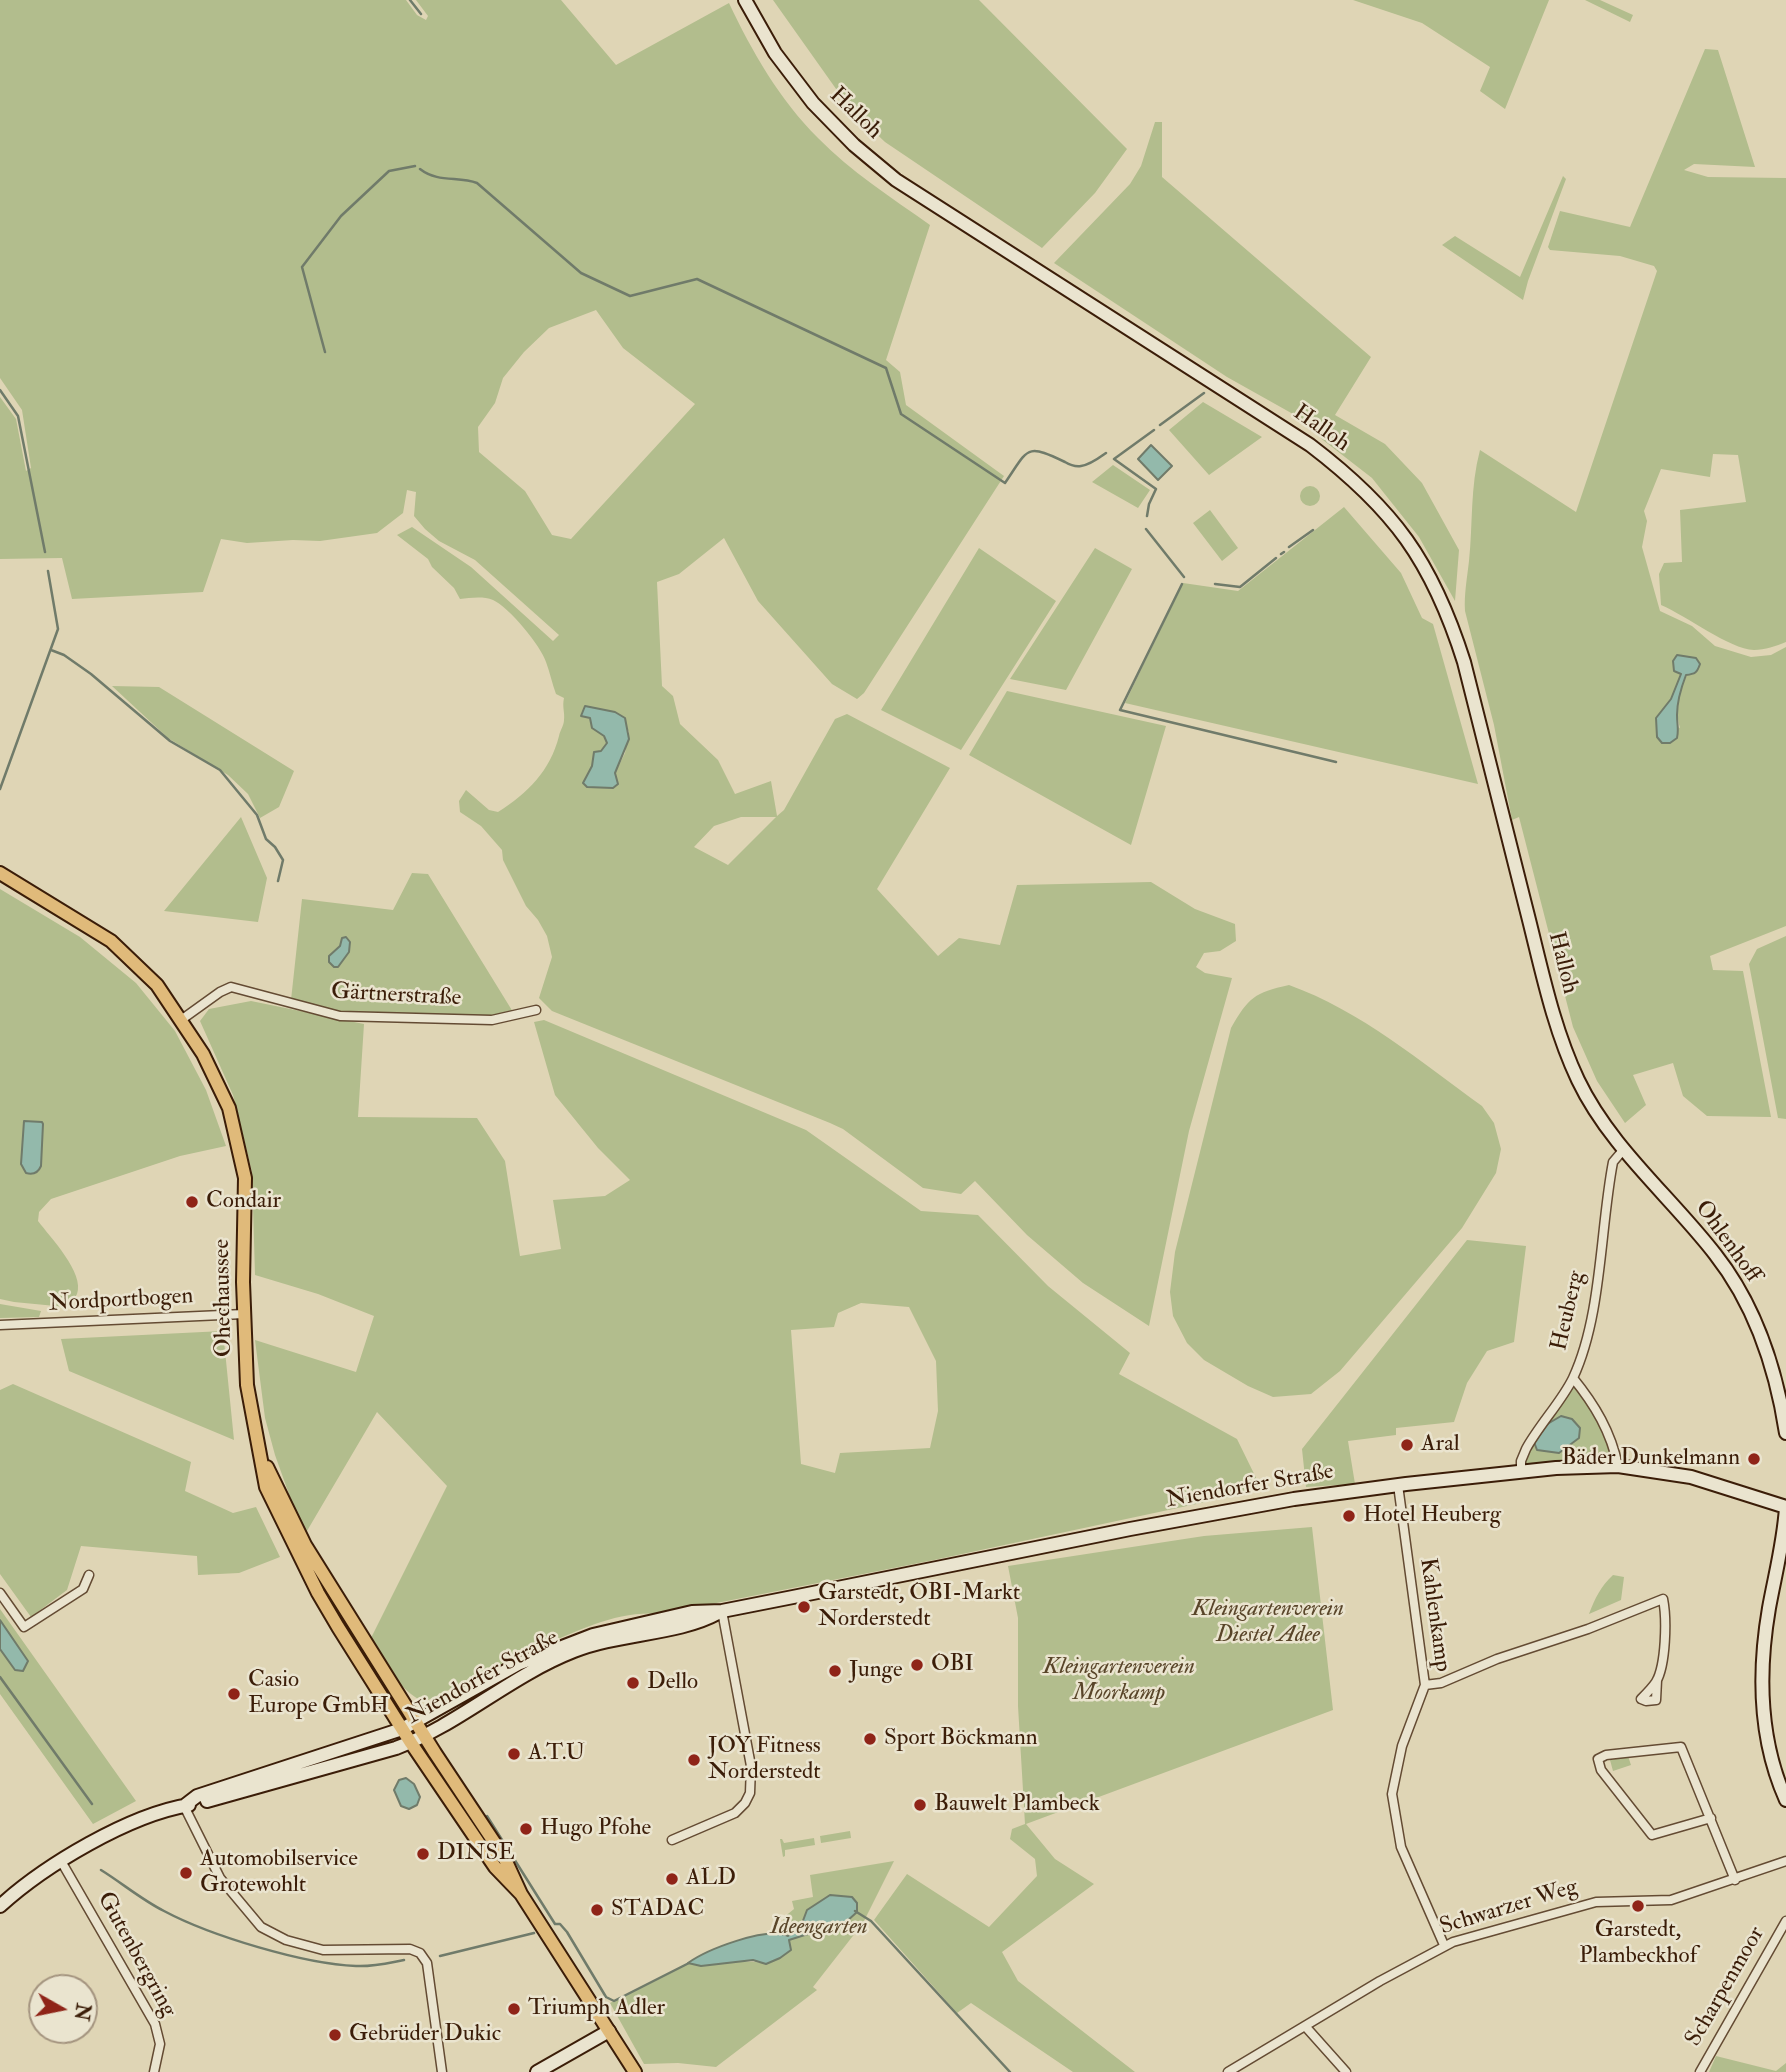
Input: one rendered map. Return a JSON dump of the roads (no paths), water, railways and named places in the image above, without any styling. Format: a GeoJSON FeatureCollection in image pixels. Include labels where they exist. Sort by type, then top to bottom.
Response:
{"type":"FeatureCollection","features":[{"type":"Feature","properties":{"kind":"main road","name":"Halloh"},"geometry":{"type":"LineString","coordinates":[[746,0],[775,53],[813,103],[880,167],[948,215],[1310,445],[1360,486],[1414,548],[1448,612],[1464,662],[1554,1018],[1568,1058],[1589,1099]]}},
{"type":"Feature","properties":{"kind":"main road","name":"Ohechaussee"},"geometry":{"type":"LineString","coordinates":[[0,873],[111,941],[157,985],[203,1054],[229,1108],[245,1178],[244,1314],[247,1385],[266,1487],[318,1593],[402,1729],[495,1867],[521,1894]]}},
{"type":"Feature","properties":{"kind":"main road","name":"Ohlenhoff"},"geometry":{"type":"LineString","coordinates":[[1589,1099],[1624,1149],[1715,1254],[1737,1287],[1765,1344],[1779,1389],[1786,1433]]}},
{"type":"Feature","properties":{"kind":"main road","name":"Ohechaussee"},"geometry":{"type":"LineString","coordinates":[[257,1448],[305,1545],[504,1857],[521,1894],[635,2072]]}},
{"type":"Feature","properties":{"kind":"main road","name":"Niendorfer Straße"},"geometry":{"type":"LineString","coordinates":[[184,1806],[197,1796],[402,1729],[519,1664],[560,1647],[627,1626],[692,1612],[722,1611],[1153,1525],[1298,1499],[1398,1485],[1556,1468],[1618,1466],[1691,1478],[1786,1507]]}},
{"type":"Feature","properties":{"kind":"main road"},"geometry":{"type":"LineString","coordinates":[[1786,1507],[1764,1648],[1763,1703],[1767,1744],[1776,1778],[1786,1800]]}},
{"type":"Feature","properties":{"kind":"main road","name":"Niendorfer Straße"},"geometry":{"type":"LineString","coordinates":[[0,1906],[61,1861],[127,1825],[184,1806],[282,1782],[411,1743],[524,1674],[575,1650],[627,1636],[701,1622],[722,1611]]}},
{"type":"Feature","properties":{"kind":"main road"},"geometry":{"type":"LineString","coordinates":[[537,2072],[609,2031]]}},
{"type":"Feature","properties":{"kind":"street","name":"Gärtnerstraße"},"geometry":{"type":"LineString","coordinates":[[181,1020],[231,987],[340,1016],[492,1020],[536,1010]]}},
{"type":"Feature","properties":{"kind":"street","name":"Heuberg"},"geometry":{"type":"LineString","coordinates":[[1521,1472],[1523,1455],[1573,1378],[1588,1331],[1613,1162],[1624,1149]]}},
{"type":"Feature","properties":{"kind":"street","name":"Nordportbogen"},"geometry":{"type":"LineString","coordinates":[[0,1325],[244,1314]]}},
{"type":"Feature","properties":{"kind":"street"},"geometry":{"type":"LineString","coordinates":[[1573,1378],[1593,1402],[1613,1441],[1618,1466]]}},
{"type":"Feature","properties":{"kind":"street","name":"Kahlenkamp"},"geometry":{"type":"LineString","coordinates":[[1398,1485],[1425,1685],[1402,1746],[1392,1794],[1401,1847],[1444,1945]]}},
{"type":"Feature","properties":{"kind":"street"},"geometry":{"type":"LineString","coordinates":[[0,1592],[24,1627],[83,1589],[89,1575]]}},
{"type":"Feature","properties":{"kind":"street"},"geometry":{"type":"LineString","coordinates":[[1425,1685],[1441,1683],[1497,1659],[1588,1629],[1663,1600],[1663,1652],[1657,1680]]}},
{"type":"Feature","properties":{"kind":"street"},"geometry":{"type":"LineString","coordinates":[[671,1840],[735,1813],[750,1793],[751,1766],[722,1611]]}},
{"type":"Feature","properties":{"kind":"street"},"geometry":{"type":"LineString","coordinates":[[1711,1818],[1652,1835],[1601,1770],[1598,1759],[1606,1755],[1681,1747],[1711,1818],[1735,1880]]}},
{"type":"Feature","properties":{"kind":"street"},"geometry":{"type":"LineString","coordinates":[[184,1806],[220,1878],[261,1927],[286,1940],[323,1950],[384,1948],[420,1953],[427,1963],[442,2072]]}},
{"type":"Feature","properties":{"kind":"street","name":"Gutenbergring"},"geometry":{"type":"LineString","coordinates":[[61,1861],[155,2024],[160,2045],[154,2072]]}},
{"type":"Feature","properties":{"kind":"street","name":"Schwarzer Weg"},"geometry":{"type":"LineString","coordinates":[[1228,2072],[1444,1945],[1596,1902],[1671,1900],[1786,1861]]}},
{"type":"Feature","properties":{"kind":"street","name":"Scharpenmoor"},"geometry":{"type":"LineString","coordinates":[[1700,2072],[1786,1921]]}},
{"type":"Feature","properties":{"kind":"street"},"geometry":{"type":"LineString","coordinates":[[1306,2026],[1346,2072]]}},
{"type":"Feature","properties":{"kind":"waterway"},"geometry":{"type":"LineString","coordinates":[[410,0],[421,14]]}},
{"type":"Feature","properties":{"kind":"waterway"},"geometry":{"type":"LineString","coordinates":[[325,352],[302,267],[341,216],[389,171],[415,166]]}},
{"type":"Feature","properties":{"kind":"waterway"},"geometry":{"type":"LineString","coordinates":[[420,169],[441,178],[477,183],[581,273],[630,296],[697,279],[886,368],[901,414],[1005,483],[1029,452],[1042,452],[1077,466],[1091,463],[1106,453]]}},
{"type":"Feature","properties":{"kind":"waterway"},"geometry":{"type":"LineString","coordinates":[[0,390],[18,416],[45,552]]}},
{"type":"Feature","properties":{"kind":"waterway"},"geometry":{"type":"LineString","coordinates":[[1160,425],[1204,393]]}},
{"type":"Feature","properties":{"kind":"waterway"},"geometry":{"type":"LineString","coordinates":[[1147,516],[1156,489],[1114,459],[1154,430]]}},
{"type":"Feature","properties":{"kind":"waterway"},"geometry":{"type":"LineString","coordinates":[[1146,529],[1184,577]]}},
{"type":"Feature","properties":{"kind":"waterway"},"geometry":{"type":"LineString","coordinates":[[1289,547],[1313,530]]}},
{"type":"Feature","properties":{"kind":"waterway"},"geometry":{"type":"LineString","coordinates":[[1215,584],[1240,587],[1276,558]]}},
{"type":"Feature","properties":{"kind":"waterway"},"geometry":{"type":"LineString","coordinates":[[0,789],[58,629],[48,571]]}},
{"type":"Feature","properties":{"kind":"waterway"},"geometry":{"type":"LineString","coordinates":[[1182,584],[1120,710],[1336,762]]}},
{"type":"Feature","properties":{"kind":"waterway"},"geometry":{"type":"LineString","coordinates":[[51,650],[64,655],[91,674],[170,741],[220,770],[257,815],[266,839],[283,860],[278,881]]}},
{"type":"Feature","properties":{"kind":"waterway"},"geometry":{"type":"LineString","coordinates":[[0,1677],[92,1804]]}},
{"type":"Feature","properties":{"kind":"waterway"},"geometry":{"type":"LineString","coordinates":[[487,1816],[555,1924],[560,1924],[567,1932],[606,1997],[614,2001],[689,1963]]}},
{"type":"Feature","properties":{"kind":"waterway"},"geometry":{"type":"LineString","coordinates":[[101,1870],[164,1911],[207,1930],[258,1947],[311,1960],[356,1966],[404,1960]]}},
{"type":"Feature","properties":{"kind":"waterway"},"geometry":{"type":"LineString","coordinates":[[855,1911],[871,1921],[1010,2072]]}},
{"type":"Feature","properties":{"kind":"waterway"},"geometry":{"type":"LineString","coordinates":[[440,1956],[534,1933]]}},
{"type":"Feature","properties":{"kind":"place","name":"Condair"},"geometry":{"type":"Point","coordinates":[192,1202]}},
{"type":"Feature","properties":{"kind":"place","name":"Aral"},"geometry":{"type":"Point","coordinates":[1407,1445]}},
{"type":"Feature","properties":{"kind":"place","name":"Bäder Dunkelmann"},"geometry":{"type":"Point","coordinates":[1754,1459]}},
{"type":"Feature","properties":{"kind":"place","name":"Hotel Heuberg"},"geometry":{"type":"Point","coordinates":[1349,1516]}},
{"type":"Feature","properties":{"kind":"place","name":"Garstedt, OBI-Markt Norderstedt"},"geometry":{"type":"Point","coordinates":[804,1607]}},
{"type":"Feature","properties":{"kind":"place","name":"OBI"},"geometry":{"type":"Point","coordinates":[917,1665]}},
{"type":"Feature","properties":{"kind":"place","name":"Junge"},"geometry":{"type":"Point","coordinates":[835,1671]}},
{"type":"Feature","properties":{"kind":"place","name":"Dello"},"geometry":{"type":"Point","coordinates":[633,1683]}},
{"type":"Feature","properties":{"kind":"place","name":"Casio Europe GmbH"},"geometry":{"type":"Point","coordinates":[234,1694]}},
{"type":"Feature","properties":{"kind":"place","name":"Sport Böckmann"},"geometry":{"type":"Point","coordinates":[870,1739]}},
{"type":"Feature","properties":{"kind":"place","name":"A.T.U"},"geometry":{"type":"Point","coordinates":[514,1754]}},
{"type":"Feature","properties":{"kind":"place","name":"JOY Fitness Norderstedt"},"geometry":{"type":"Point","coordinates":[694,1760]}},
{"type":"Feature","properties":{"kind":"place","name":"Bauwelt Plambeck"},"geometry":{"type":"Point","coordinates":[920,1805]}},
{"type":"Feature","properties":{"kind":"place","name":"Hugo Pfohe"},"geometry":{"type":"Point","coordinates":[526,1829]}},
{"type":"Feature","properties":{"kind":"place","name":"DINSE"},"geometry":{"type":"Point","coordinates":[423,1854]}},
{"type":"Feature","properties":{"kind":"place","name":"Automobilservice Grotewohlt"},"geometry":{"type":"Point","coordinates":[186,1873]}},
{"type":"Feature","properties":{"kind":"place","name":"ALD"},"geometry":{"type":"Point","coordinates":[672,1879]}},
{"type":"Feature","properties":{"kind":"place","name":"Garstedt, Plambeckhof"},"geometry":{"type":"Point","coordinates":[1638,1906]}},
{"type":"Feature","properties":{"kind":"place","name":"STADAC"},"geometry":{"type":"Point","coordinates":[597,1910]}},
{"type":"Feature","properties":{"kind":"place","name":"Triumph Adler"},"geometry":{"type":"Point","coordinates":[514,2009]}},
{"type":"Feature","properties":{"kind":"place","name":"Gebrüder Dukic"},"geometry":{"type":"Point","coordinates":[335,2035]}},
{"type":"Feature","properties":{"kind":"park label","name":"Kleingartenverein Diestel Adee"},"geometry":{"type":"Point","coordinates":[1268,1623]}},
{"type":"Feature","properties":{"kind":"park label","name":"Kleingartenverein Moorkamp"},"geometry":{"type":"Point","coordinates":[1119,1681]}},
{"type":"Feature","properties":{"kind":"park label","name":"Ideengarten"},"geometry":{"type":"Point","coordinates":[819,1928]}}]}
